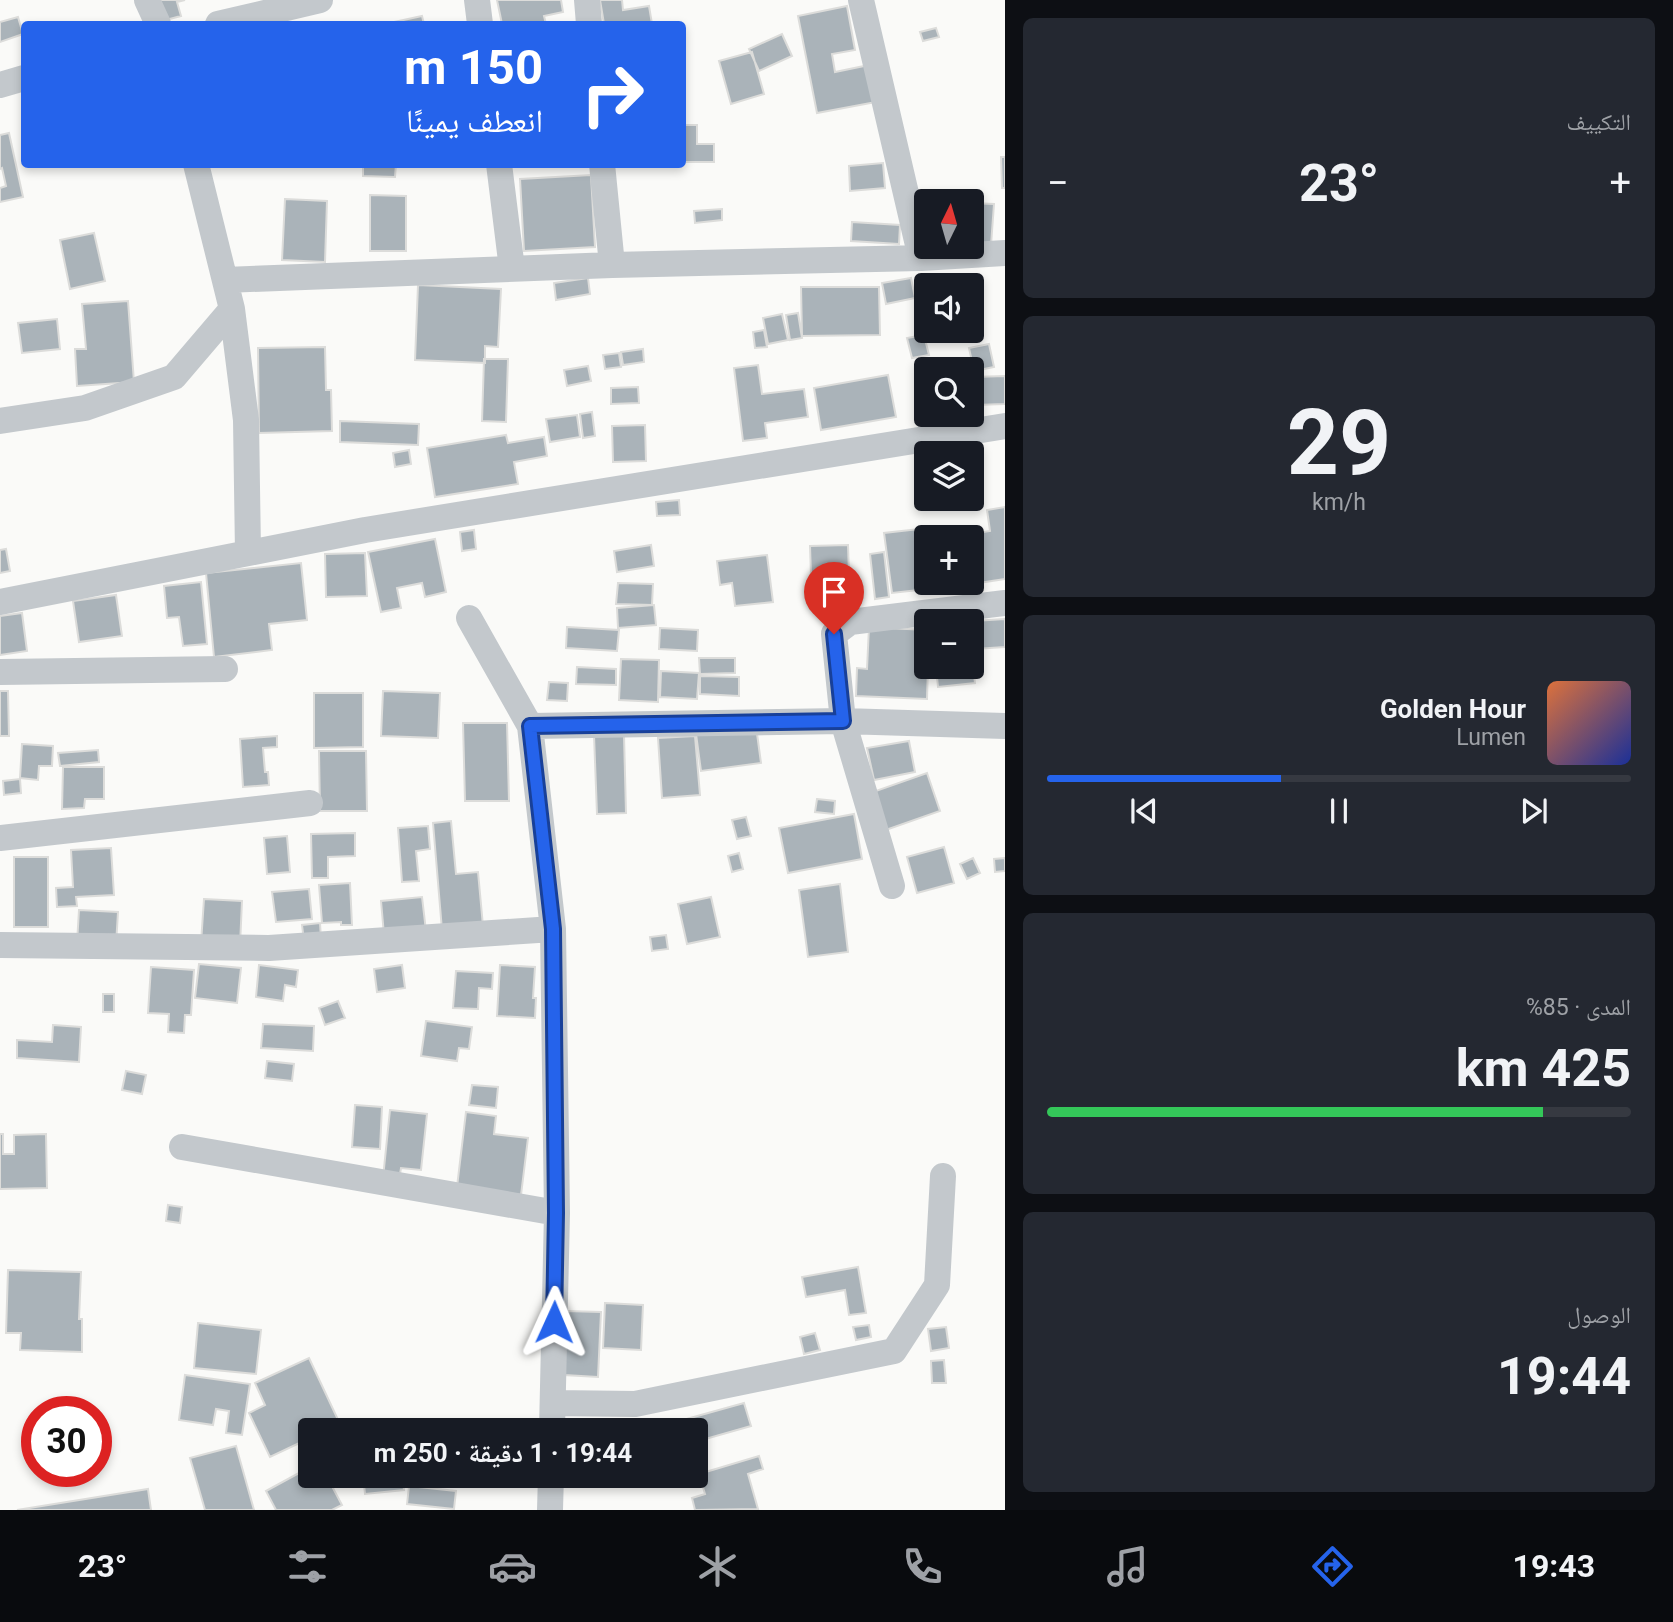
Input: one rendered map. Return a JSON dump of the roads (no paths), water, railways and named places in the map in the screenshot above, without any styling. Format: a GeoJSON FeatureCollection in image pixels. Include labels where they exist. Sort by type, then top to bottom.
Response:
{"type":"FeatureCollection","features":[{"type":"Feature","properties":{"kind":"street"},"geometry":{"type":"LineString","coordinates":[[147,0],[157,21]]}},
{"type":"Feature","properties":{"kind":"street"},"geometry":{"type":"LineString","coordinates":[[231,21],[320,0]]}},
{"type":"Feature","properties":{"kind":"street"},"geometry":{"type":"LineString","coordinates":[[477,0],[480,21]]}},
{"type":"Feature","properties":{"kind":"street"},"geometry":{"type":"LineString","coordinates":[[587,0],[589,21]]}},
{"type":"Feature","properties":{"kind":"street"},"geometry":{"type":"LineString","coordinates":[[860,0],[914,228]]}},
{"type":"Feature","properties":{"kind":"street"},"geometry":{"type":"LineString","coordinates":[[0,85],[21,79]]}},
{"type":"Feature","properties":{"kind":"street"},"geometry":{"type":"LineString","coordinates":[[197,168],[232,309],[246,420],[248,553]]}},
{"type":"Feature","properties":{"kind":"street"},"geometry":{"type":"LineString","coordinates":[[499,168],[512,269]]}},
{"type":"Feature","properties":{"kind":"street"},"geometry":{"type":"LineString","coordinates":[[602,168],[612,265]]}},
{"type":"Feature","properties":{"kind":"street"},"geometry":{"type":"LineString","coordinates":[[984,254],[1004,253]]}},
{"type":"Feature","properties":{"kind":"street"},"geometry":{"type":"LineString","coordinates":[[225,280],[612,265],[914,258]]}},
{"type":"Feature","properties":{"kind":"street"},"geometry":{"type":"LineString","coordinates":[[0,421],[85,408],[174,377],[232,309]]}},
{"type":"Feature","properties":{"kind":"street"},"geometry":{"type":"LineString","coordinates":[[0,602],[365,530],[1004,426]]}},
{"type":"Feature","properties":{"kind":"street"},"geometry":{"type":"LineString","coordinates":[[892,886],[843,721],[834,634],[850,622],[1004,603]]}},
{"type":"Feature","properties":{"kind":"street"},"geometry":{"type":"LineString","coordinates":[[469,618],[530,726],[553,929],[556,1213],[552,1418]]}},
{"type":"Feature","properties":{"kind":"street"},"geometry":{"type":"LineString","coordinates":[[0,672],[225,669]]}},
{"type":"Feature","properties":{"kind":"street"},"geometry":{"type":"LineString","coordinates":[[530,726],[843,721],[1004,726]]}},
{"type":"Feature","properties":{"kind":"street"},"geometry":{"type":"LineString","coordinates":[[0,838],[310,803]]}},
{"type":"Feature","properties":{"kind":"street"},"geometry":{"type":"LineString","coordinates":[[0,945],[269,948],[553,929]]}},
{"type":"Feature","properties":{"kind":"street"},"geometry":{"type":"LineString","coordinates":[[182,1147],[556,1213]]}},
{"type":"Feature","properties":{"kind":"street"},"geometry":{"type":"LineString","coordinates":[[552,1404],[635,1404],[894,1351],[937,1285],[943,1176]]}},
{"type":"Feature","properties":{"kind":"street"},"geometry":{"type":"LineString","coordinates":[[550,1510],[551,1488]]}}]}
